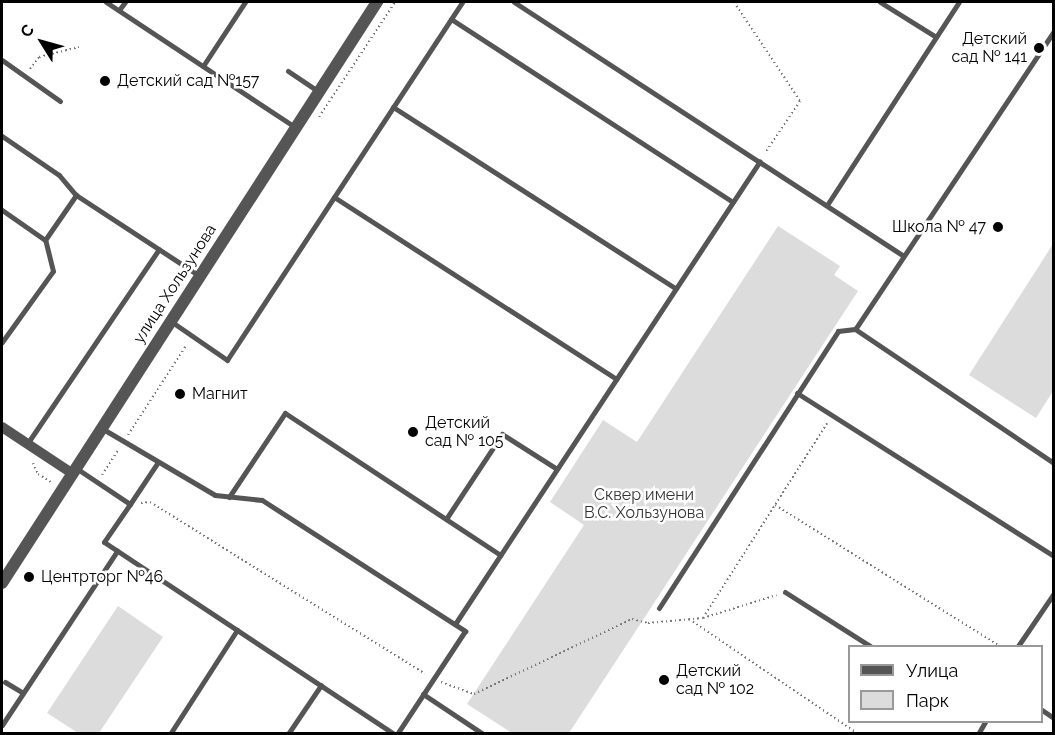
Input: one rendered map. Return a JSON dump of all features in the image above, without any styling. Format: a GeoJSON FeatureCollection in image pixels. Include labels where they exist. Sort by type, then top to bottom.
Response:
{"type":"FeatureCollection","features":[{"type":"Feature","properties":{"kind":"street","name":"улица Хользунова"},"geometry":{"type":"LineString","coordinates":[[2,584],[377,2]]}},
{"type":"Feature","properties":{"kind":"street"},"geometry":{"type":"LineString","coordinates":[[2,427],[74,471]]}},
{"type":"Feature","properties":{"kind":"lane"},"geometry":{"type":"LineString","coordinates":[[106,2],[296,128]]}},
{"type":"Feature","properties":{"kind":"lane"},"geometry":{"type":"LineString","coordinates":[[119,10],[125,2]]}},
{"type":"Feature","properties":{"kind":"lane"},"geometry":{"type":"LineString","coordinates":[[203,66],[245,2]]}},
{"type":"Feature","properties":{"kind":"lane"},"geometry":{"type":"LineString","coordinates":[[171,321],[227,360],[462,2]]}},
{"type":"Feature","properties":{"kind":"lane"},"geometry":{"type":"LineString","coordinates":[[514,2],[903,256]]}},
{"type":"Feature","properties":{"kind":"lane"},"geometry":{"type":"LineString","coordinates":[[880,2],[936,37]]}},
{"type":"Feature","properties":{"kind":"lane"},"geometry":{"type":"LineString","coordinates":[[827,205],[959,2]]}},
{"type":"Feature","properties":{"kind":"lane"},"geometry":{"type":"LineString","coordinates":[[451,19],[733,202]]}},
{"type":"Feature","properties":{"kind":"lane"},"geometry":{"type":"LineString","coordinates":[[855,329],[1053,31]]}},
{"type":"Feature","properties":{"kind":"lane"},"geometry":{"type":"LineString","coordinates":[[2,60],[60,101]]}},
{"type":"Feature","properties":{"kind":"lane"},"geometry":{"type":"LineString","coordinates":[[288,71],[319,92]]}},
{"type":"Feature","properties":{"kind":"lane"},"geometry":{"type":"LineString","coordinates":[[393,107],[676,289]]}},
{"type":"Feature","properties":{"kind":"lane"},"geometry":{"type":"LineString","coordinates":[[2,136],[59,175],[76,195],[200,276]]}},
{"type":"Feature","properties":{"kind":"lane"},"geometry":{"type":"LineString","coordinates":[[455,624],[760,161]]}},
{"type":"Feature","properties":{"kind":"lane"},"geometry":{"type":"LineString","coordinates":[[45,240],[76,195]]}},
{"type":"Feature","properties":{"kind":"lane"},"geometry":{"type":"LineString","coordinates":[[334,197],[616,379]]}},
{"type":"Feature","properties":{"kind":"lane"},"geometry":{"type":"LineString","coordinates":[[2,210],[45,240],[53,270],[2,342]]}},
{"type":"Feature","properties":{"kind":"lane"},"geometry":{"type":"LineString","coordinates":[[27,444],[159,249]]}},
{"type":"Feature","properties":{"kind":"lane"},"geometry":{"type":"LineString","coordinates":[[659,608],[838,331],[855,329],[1053,463]]}},
{"type":"Feature","properties":{"kind":"lane"},"geometry":{"type":"LineString","coordinates":[[797,393],[1053,556]]}},
{"type":"Feature","properties":{"kind":"lane"},"geometry":{"type":"LineString","coordinates":[[229,497],[285,413],[500,555]]}},
{"type":"Feature","properties":{"kind":"lane"},"geometry":{"type":"LineString","coordinates":[[101,429],[123,441],[214,495],[262,500],[465,631],[396,734],[104,542],[158,462]]}},
{"type":"Feature","properties":{"kind":"lane"},"geometry":{"type":"LineString","coordinates":[[446,519],[502,434],[557,469]]}},
{"type":"Feature","properties":{"kind":"lane"},"geometry":{"type":"LineString","coordinates":[[74,471],[97,482],[130,504]]}},
{"type":"Feature","properties":{"kind":"lane"},"geometry":{"type":"LineString","coordinates":[[2,725],[117,551]]}},
{"type":"Feature","properties":{"kind":"lane"},"geometry":{"type":"LineString","coordinates":[[785,592],[868,645]]}},
{"type":"Feature","properties":{"kind":"lane"},"geometry":{"type":"LineString","coordinates":[[1019,645],[1053,593]]}},
{"type":"Feature","properties":{"kind":"lane"},"geometry":{"type":"LineString","coordinates":[[170,734],[237,630]]}},
{"type":"Feature","properties":{"kind":"lane"},"geometry":{"type":"LineString","coordinates":[[5,682],[22,693]]}},
{"type":"Feature","properties":{"kind":"lane"},"geometry":{"type":"LineString","coordinates":[[288,734],[321,685]]}},
{"type":"Feature","properties":{"kind":"lane"},"geometry":{"type":"LineString","coordinates":[[423,694],[483,734]]}},
{"type":"Feature","properties":{"kind":"path"},"geometry":{"type":"LineString","coordinates":[[734,2],[800,101],[760,161]]}},
{"type":"Feature","properties":{"kind":"path"},"geometry":{"type":"LineString","coordinates":[[25,76],[39,57],[79,47]]}},
{"type":"Feature","properties":{"kind":"path"},"geometry":{"type":"LineString","coordinates":[[97,482],[192,335]]}},
{"type":"Feature","properties":{"kind":"path"},"geometry":{"type":"LineString","coordinates":[[703,618],[832,415]]}},
{"type":"Feature","properties":{"kind":"path"},"geometry":{"type":"LineString","coordinates":[[30,456],[38,474],[63,489]]}},
{"type":"Feature","properties":{"kind":"path"},"geometry":{"type":"LineString","coordinates":[[130,504],[150,502],[433,679],[474,694],[632,619],[648,623],[703,618],[785,592]]}},
{"type":"Feature","properties":{"kind":"path"},"geometry":{"type":"LineString","coordinates":[[775,505],[998,645]]}},
{"type":"Feature","properties":{"kind":"path"},"geometry":{"type":"LineString","coordinates":[[689,619],[858,734]]}},
{"type":"Feature","properties":{"kind":"green space","name":"Сквер имени В.С. Хользунова"},"geometry":{"type":"Polygon","coordinates":[[[778,226],[840,266],[834,275],[858,291],[569,733],[512,733],[467,704],[584,525],[550,502],[603,420],[637,442],[778,226]]]}},
{"type":"Feature","properties":{"kind":"green space"},"geometry":{"type":"Polygon","coordinates":[[[1053,244],[1053,391],[1036,418],[969,375],[1053,244]]]}},
{"type":"Feature","properties":{"kind":"green space"},"geometry":{"type":"Polygon","coordinates":[[[118,606],[163,637],[99,733],[78,733],[47,713],[118,606]]]}},
{"type":"Feature","properties":{"kind":"place","name":"Детский сад № 141"},"geometry":{"type":"Point","coordinates":[1039,48]}},
{"type":"Feature","properties":{"kind":"place","name":"Детский сад №157"},"geometry":{"type":"Point","coordinates":[105,81]}},
{"type":"Feature","properties":{"kind":"place","name":"Школа № 47"},"geometry":{"type":"Point","coordinates":[998,227]}},
{"type":"Feature","properties":{"kind":"place","name":"Магнит"},"geometry":{"type":"Point","coordinates":[180,394]}},
{"type":"Feature","properties":{"kind":"place","name":"Детский сад № 105"},"geometry":{"type":"Point","coordinates":[413,432]}},
{"type":"Feature","properties":{"kind":"place","name":"Центрторг №46"},"geometry":{"type":"Point","coordinates":[29,577]}},
{"type":"Feature","properties":{"kind":"place","name":"Детский сад № 102"},"geometry":{"type":"Point","coordinates":[664,680]}}]}
